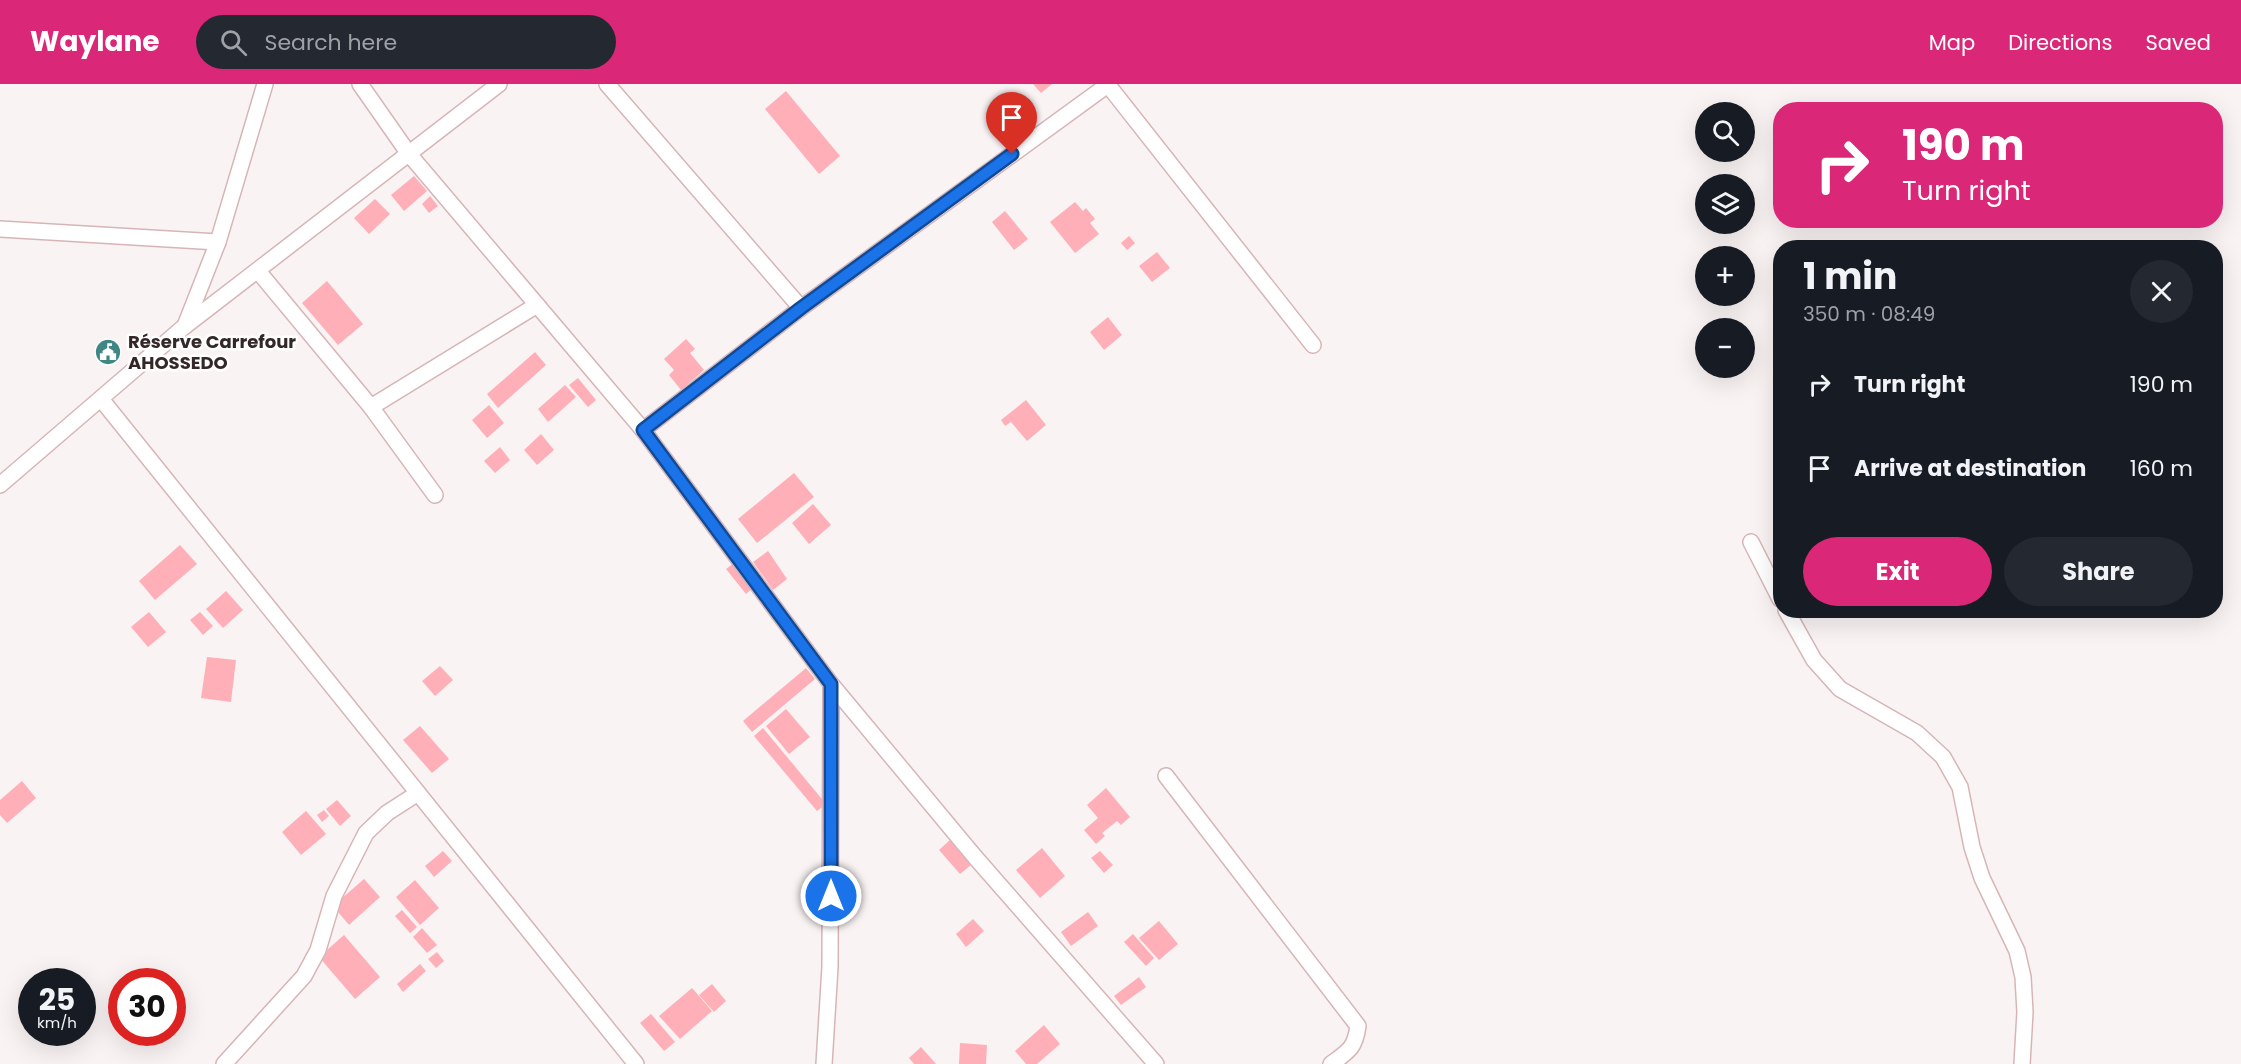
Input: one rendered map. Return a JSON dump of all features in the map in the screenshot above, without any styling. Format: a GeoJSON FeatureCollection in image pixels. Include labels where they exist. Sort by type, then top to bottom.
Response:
{"type":"FeatureCollection","features":[{"type":"Feature","properties":{"kind":"street"},"geometry":{"type":"LineString","coordinates":[[185,326],[218,242],[266,84]]}},
{"type":"Feature","properties":{"kind":"street"},"geometry":{"type":"LineString","coordinates":[[360,84],[409,154],[643,430],[831,684],[975,857],[1156,1064]]}},
{"type":"Feature","properties":{"kind":"street"},"geometry":{"type":"LineString","coordinates":[[0,485],[185,326],[499,84]]}},
{"type":"Feature","properties":{"kind":"street"},"geometry":{"type":"LineString","coordinates":[[607,84],[801,308]]}},
{"type":"Feature","properties":{"kind":"street"},"geometry":{"type":"LineString","coordinates":[[643,430],[801,308],[1109,84],[1312,345]]}},
{"type":"Feature","properties":{"kind":"street"},"geometry":{"type":"LineString","coordinates":[[0,229],[218,242]]}},
{"type":"Feature","properties":{"kind":"street"},"geometry":{"type":"LineString","coordinates":[[258,271],[371,407],[435,495]]}},
{"type":"Feature","properties":{"kind":"street"},"geometry":{"type":"LineString","coordinates":[[371,407],[537,305]]}},
{"type":"Feature","properties":{"kind":"street"},"geometry":{"type":"LineString","coordinates":[[101,399],[636,1064]]}},
{"type":"Feature","properties":{"kind":"street"},"geometry":{"type":"LineString","coordinates":[[1751,542],[1773,585]]}},
{"type":"Feature","properties":{"kind":"street"},"geometry":{"type":"LineString","coordinates":[[1790,618],[1814,660],[1840,689],[1917,733],[1943,757],[1960,787],[1972,847],[1982,878],[2017,951],[2023,977],[2025,1012],[2022,1064]]}},
{"type":"Feature","properties":{"kind":"street"},"geometry":{"type":"LineString","coordinates":[[824,1064],[830,967],[831,684]]}},
{"type":"Feature","properties":{"kind":"street"},"geometry":{"type":"LineString","coordinates":[[1166,776],[1358,1026],[1356,1042],[1349,1052],[1331,1064]]}},
{"type":"Feature","properties":{"kind":"street"},"geometry":{"type":"LineString","coordinates":[[224,1064],[304,976],[318,950],[334,896],[366,833],[387,813],[418,793]]}},
{"type":"Feature","properties":{"kind":"building"},"geometry":{"type":"Polygon","coordinates":[[[1033,84],[1052,84],[1041,93],[1033,84]]]}},
{"type":"Feature","properties":{"kind":"building"},"geometry":{"type":"Polygon","coordinates":[[[786,91],[840,156],[819,174],[765,109],[786,91]]]}},
{"type":"Feature","properties":{"kind":"building"},"geometry":{"type":"Polygon","coordinates":[[[414,176],[427,191],[404,211],[391,195],[414,176]]]}},
{"type":"Feature","properties":{"kind":"building"},"geometry":{"type":"Polygon","coordinates":[[[430,196],[438,206],[429,213],[422,204],[430,196]]]}},
{"type":"Feature","properties":{"kind":"building"},"geometry":{"type":"Polygon","coordinates":[[[375,199],[390,214],[369,234],[354,218],[375,199]]]}},
{"type":"Feature","properties":{"kind":"building"},"geometry":{"type":"Polygon","coordinates":[[[1075,202],[1083,211],[1086,208],[1095,219],[1090,223],[1099,234],[1075,253],[1050,222],[1075,202]]]}},
{"type":"Feature","properties":{"kind":"building"},"geometry":{"type":"Polygon","coordinates":[[[1005,211],[1028,239],[1014,250],[992,222],[1005,211]]]}},
{"type":"Feature","properties":{"kind":"building"},"geometry":{"type":"Polygon","coordinates":[[[1129,236],[1135,243],[1127,250],[1121,243],[1129,236]]]}},
{"type":"Feature","properties":{"kind":"building"},"geometry":{"type":"Polygon","coordinates":[[[1157,252],[1170,268],[1152,282],[1139,266],[1157,252]]]}},
{"type":"Feature","properties":{"kind":"building"},"geometry":{"type":"Polygon","coordinates":[[[327,281],[363,324],[338,345],[302,303],[327,281]]]}},
{"type":"Feature","properties":{"kind":"building"},"geometry":{"type":"Polygon","coordinates":[[[1108,317],[1122,335],[1104,350],[1090,332],[1108,317]]]}},
{"type":"Feature","properties":{"kind":"building"},"geometry":{"type":"Polygon","coordinates":[[[686,339],[695,349],[690,353],[704,370],[681,390],[669,375],[674,370],[664,359],[686,339]]]}},
{"type":"Feature","properties":{"kind":"building"},"geometry":{"type":"Polygon","coordinates":[[[535,352],[546,365],[498,408],[487,394],[535,352]]]}},
{"type":"Feature","properties":{"kind":"building"},"geometry":{"type":"Polygon","coordinates":[[[578,378],[596,400],[588,407],[569,385],[578,378]]]}},
{"type":"Feature","properties":{"kind":"building"},"geometry":{"type":"Polygon","coordinates":[[[565,385],[576,397],[548,422],[538,409],[565,385]]]}},
{"type":"Feature","properties":{"kind":"building"},"geometry":{"type":"Polygon","coordinates":[[[1026,400],[1046,425],[1027,441],[1011,422],[1005,426],[1001,420],[1026,400]]]}},
{"type":"Feature","properties":{"kind":"building"},"geometry":{"type":"Polygon","coordinates":[[[489,405],[504,423],[487,438],[472,420],[489,405]]]}},
{"type":"Feature","properties":{"kind":"building"},"geometry":{"type":"Polygon","coordinates":[[[541,434],[554,450],[537,465],[524,450],[541,434]]]}},
{"type":"Feature","properties":{"kind":"building"},"geometry":{"type":"Polygon","coordinates":[[[500,447],[510,460],[495,473],[484,461],[500,447]]]}},
{"type":"Feature","properties":{"kind":"building"},"geometry":{"type":"Polygon","coordinates":[[[794,473],[814,497],[757,543],[738,519],[794,473]]]}},
{"type":"Feature","properties":{"kind":"building"},"geometry":{"type":"Polygon","coordinates":[[[813,504],[831,525],[809,544],[792,523],[813,504]]]}},
{"type":"Feature","properties":{"kind":"building"},"geometry":{"type":"Polygon","coordinates":[[[180,545],[197,564],[155,600],[139,581],[180,545]]]}},
{"type":"Feature","properties":{"kind":"building"},"geometry":{"type":"Polygon","coordinates":[[[768,551],[787,579],[773,590],[753,562],[768,551]]]}},
{"type":"Feature","properties":{"kind":"building"},"geometry":{"type":"Polygon","coordinates":[[[734,563],[754,587],[746,594],[726,569],[734,563]]]}},
{"type":"Feature","properties":{"kind":"building"},"geometry":{"type":"Polygon","coordinates":[[[226,591],[243,610],[223,628],[206,609],[226,591]]]}},
{"type":"Feature","properties":{"kind":"building"},"geometry":{"type":"Polygon","coordinates":[[[149,612],[166,632],[148,647],[131,627],[149,612]]]}},
{"type":"Feature","properties":{"kind":"building"},"geometry":{"type":"Polygon","coordinates":[[[200,612],[213,626],[203,635],[190,620],[200,612]]]}},
{"type":"Feature","properties":{"kind":"building"},"geometry":{"type":"Polygon","coordinates":[[[207,657],[236,660],[231,702],[201,698],[207,657]]]}},
{"type":"Feature","properties":{"kind":"building"},"geometry":{"type":"Polygon","coordinates":[[[440,666],[453,680],[435,696],[422,681],[440,666]]]}},
{"type":"Feature","properties":{"kind":"building"},"geometry":{"type":"Polygon","coordinates":[[[806,668],[815,679],[752,732],[743,721],[806,668]]]}},
{"type":"Feature","properties":{"kind":"building"},"geometry":{"type":"Polygon","coordinates":[[[786,709],[810,737],[789,754],[766,726],[786,709]]]}},
{"type":"Feature","properties":{"kind":"building"},"geometry":{"type":"Polygon","coordinates":[[[420,726],[449,759],[432,773],[403,740],[420,726]]]}},
{"type":"Feature","properties":{"kind":"building"},"geometry":{"type":"Polygon","coordinates":[[[763,728],[826,804],[817,811],[754,736],[763,728]]]}},
{"type":"Feature","properties":{"kind":"building"},"geometry":{"type":"Polygon","coordinates":[[[22,781],[36,798],[7,823],[0,815],[0,800],[22,781]]]}},
{"type":"Feature","properties":{"kind":"building"},"geometry":{"type":"Polygon","coordinates":[[[1106,788],[1130,817],[1121,825],[1117,821],[1102,833],[1105,836],[1096,844],[1084,830],[1098,818],[1087,805],[1106,788]]]}},
{"type":"Feature","properties":{"kind":"building"},"geometry":{"type":"Polygon","coordinates":[[[337,800],[351,816],[340,826],[326,809],[337,800]]]}},
{"type":"Feature","properties":{"kind":"building"},"geometry":{"type":"Polygon","coordinates":[[[324,810],[329,816],[322,822],[317,815],[324,810]]]}},
{"type":"Feature","properties":{"kind":"building"},"geometry":{"type":"Polygon","coordinates":[[[306,811],[326,834],[301,855],[282,832],[306,811]]]}},
{"type":"Feature","properties":{"kind":"building"},"geometry":{"type":"Polygon","coordinates":[[[950,840],[971,865],[960,874],[939,850],[950,840]]]}},
{"type":"Feature","properties":{"kind":"building"},"geometry":{"type":"Polygon","coordinates":[[[1042,848],[1065,876],[1040,898],[1016,870],[1042,848]]]}},
{"type":"Feature","properties":{"kind":"building"},"geometry":{"type":"Polygon","coordinates":[[[443,851],[452,861],[434,877],[425,866],[443,851]]]}},
{"type":"Feature","properties":{"kind":"building"},"geometry":{"type":"Polygon","coordinates":[[[1100,851],[1113,865],[1104,873],[1091,858],[1100,851]]]}},
{"type":"Feature","properties":{"kind":"building"},"geometry":{"type":"Polygon","coordinates":[[[364,879],[380,897],[349,925],[333,906],[364,879]]]}},
{"type":"Feature","properties":{"kind":"building"},"geometry":{"type":"Polygon","coordinates":[[[415,880],[439,908],[420,925],[396,897],[415,880]]]}},
{"type":"Feature","properties":{"kind":"building"},"geometry":{"type":"Polygon","coordinates":[[[402,910],[417,927],[410,933],[395,916],[402,910]]]}},
{"type":"Feature","properties":{"kind":"building"},"geometry":{"type":"Polygon","coordinates":[[[1088,912],[1098,926],[1071,946],[1061,932],[1088,912]]]}},
{"type":"Feature","properties":{"kind":"building"},"geometry":{"type":"Polygon","coordinates":[[[973,919],[984,931],[966,947],[956,934],[973,919]]]}},
{"type":"Feature","properties":{"kind":"building"},"geometry":{"type":"Polygon","coordinates":[[[1159,921],[1178,944],[1159,960],[1139,938],[1159,921]]]}},
{"type":"Feature","properties":{"kind":"building"},"geometry":{"type":"Polygon","coordinates":[[[422,928],[437,945],[427,953],[413,937],[422,928]]]}},
{"type":"Feature","properties":{"kind":"building"},"geometry":{"type":"Polygon","coordinates":[[[1133,934],[1154,958],[1146,966],[1124,942],[1133,934]]]}},
{"type":"Feature","properties":{"kind":"building"},"geometry":{"type":"Polygon","coordinates":[[[344,935],[380,977],[355,999],[319,957],[344,935]]]}},
{"type":"Feature","properties":{"kind":"building"},"geometry":{"type":"Polygon","coordinates":[[[437,952],[444,961],[436,968],[428,959],[437,952]]]}},
{"type":"Feature","properties":{"kind":"building"},"geometry":{"type":"Polygon","coordinates":[[[420,964],[426,971],[403,992],[397,984],[420,964]]]}},
{"type":"Feature","properties":{"kind":"building"},"geometry":{"type":"Polygon","coordinates":[[[1139,977],[1146,987],[1121,1005],[1114,996],[1139,977]]]}},
{"type":"Feature","properties":{"kind":"building"},"geometry":{"type":"Polygon","coordinates":[[[712,984],[726,1001],[714,1012],[699,995],[712,984]]]}},
{"type":"Feature","properties":{"kind":"building"},"geometry":{"type":"Polygon","coordinates":[[[692,988],[712,1011],[680,1039],[659,1016],[692,988]]]}},
{"type":"Feature","properties":{"kind":"building"},"geometry":{"type":"Polygon","coordinates":[[[651,1014],[675,1042],[664,1051],[640,1023],[651,1014]]]}},
{"type":"Feature","properties":{"kind":"building"},"geometry":{"type":"Polygon","coordinates":[[[1044,1025],[1060,1044],[1037,1064],[1026,1064],[1015,1051],[1044,1025]]]}},
{"type":"Feature","properties":{"kind":"building"},"geometry":{"type":"Polygon","coordinates":[[[960,1043],[987,1045],[986,1064],[959,1064],[960,1043]]]}},
{"type":"Feature","properties":{"kind":"building"},"geometry":{"type":"Polygon","coordinates":[[[921,1047],[936,1064],[914,1064],[909,1058],[921,1047]]]}},
{"type":"Feature","properties":{"kind":"place","name":"Réserve Carrefour AHOSSEDO"},"geometry":{"type":"Point","coordinates":[108,352]}},
{"type":"Feature","properties":{"kind":"route"},"geometry":{"type":"LineString","coordinates":[[831,896],[831,684],[643,430],[801,308],[1012,154]]}}]}
